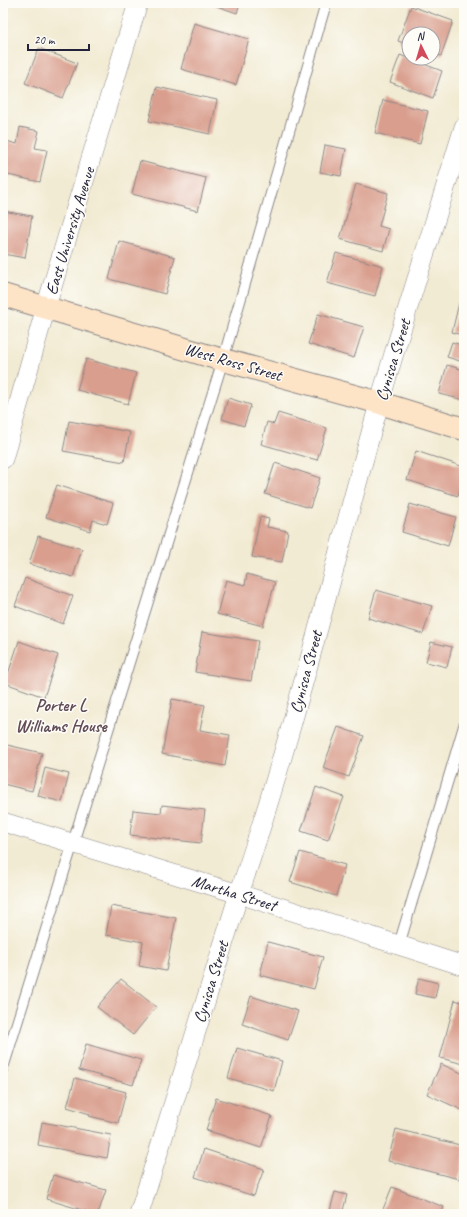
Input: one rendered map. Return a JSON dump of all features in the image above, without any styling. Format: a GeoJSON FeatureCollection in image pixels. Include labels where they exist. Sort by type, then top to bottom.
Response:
{"type":"FeatureCollection","features":[{"type":"Feature","properties":{"kind":"street","name":"East University Avenue"},"geometry":{"type":"LineString","coordinates":[[3,459],[46,307],[138,3]]}},
{"type":"Feature","properties":{"kind":"street","name":"Cynisca Street"},"geometry":{"type":"LineString","coordinates":[[139,1214],[293,720],[380,402],[464,127]]}},
{"type":"Feature","properties":{"kind":"street","name":"West Ross Street"},"geometry":{"type":"LineString","coordinates":[[3,295],[223,360],[380,402],[464,429]]}},
{"type":"Feature","properties":{"kind":"street","name":"Martha Street"},"geometry":{"type":"LineString","coordinates":[[3,822],[239,894],[464,966]]}},
{"type":"Feature","properties":{"kind":"lane"},"geometry":{"type":"LineString","coordinates":[[3,1068],[74,844],[223,360],[326,3]]}},
{"type":"Feature","properties":{"kind":"lane"},"geometry":{"type":"LineString","coordinates":[[399,945],[464,726]]}},
{"type":"Feature","properties":{"kind":"building"},"geometry":{"type":"Polygon","coordinates":[[[208,3],[240,3],[237,13],[208,3]]]}},
{"type":"Feature","properties":{"kind":"building"},"geometry":{"type":"Polygon","coordinates":[[[411,6],[453,21],[441,56],[441,26],[404,26],[411,6]]]}},
{"type":"Feature","properties":{"kind":"building"},"geometry":{"type":"Polygon","coordinates":[[[194,23],[249,39],[236,85],[181,69],[194,23]]]}},
{"type":"Feature","properties":{"kind":"building"},"geometry":{"type":"Polygon","coordinates":[[[401,33],[401,42],[398,41],[401,33]]]}},
{"type":"Feature","properties":{"kind":"building"},"geometry":{"type":"Polygon","coordinates":[[[39,48],[77,63],[63,98],[25,83],[39,48]]]}},
{"type":"Feature","properties":{"kind":"building"},"geometry":{"type":"Polygon","coordinates":[[[400,55],[401,66],[429,66],[442,71],[433,98],[390,82],[400,55]]]}},
{"type":"Feature","properties":{"kind":"building"},"geometry":{"type":"Polygon","coordinates":[[[157,87],[217,100],[210,134],[149,121],[157,87]]]}},
{"type":"Feature","properties":{"kind":"building"},"geometry":{"type":"Polygon","coordinates":[[[383,100],[428,111],[420,144],[375,133],[383,100]]]}},
{"type":"Feature","properties":{"kind":"building"},"geometry":{"type":"Polygon","coordinates":[[[20,127],[39,131],[35,148],[47,150],[40,182],[3,174],[3,140],[17,144],[20,127]]]}},
{"type":"Feature","properties":{"kind":"building"},"geometry":{"type":"Polygon","coordinates":[[[325,145],[346,149],[341,176],[320,172],[325,145]]]}},
{"type":"Feature","properties":{"kind":"building"},"geometry":{"type":"Polygon","coordinates":[[[140,161],[206,178],[198,211],[132,194],[140,161]]]}},
{"type":"Feature","properties":{"kind":"building"},"geometry":{"type":"Polygon","coordinates":[[[356,184],[388,193],[379,226],[389,229],[383,251],[340,239],[356,184]]]}},
{"type":"Feature","properties":{"kind":"building"},"geometry":{"type":"Polygon","coordinates":[[[3,211],[32,216],[25,258],[3,254],[3,211]]]}},
{"type":"Feature","properties":{"kind":"building"},"geometry":{"type":"Polygon","coordinates":[[[119,241],[175,257],[165,294],[109,279],[119,241]]]}},
{"type":"Feature","properties":{"kind":"building"},"geometry":{"type":"Polygon","coordinates":[[[336,253],[383,266],[375,296],[327,283],[336,253]]]}},
{"type":"Feature","properties":{"kind":"building"},"geometry":{"type":"Polygon","coordinates":[[[459,303],[464,304],[464,336],[452,332],[459,303]]]}},
{"type":"Feature","properties":{"kind":"building"},"geometry":{"type":"Polygon","coordinates":[[[318,314],[364,327],[354,358],[308,344],[318,314]]]}},
{"type":"Feature","properties":{"kind":"building"},"geometry":{"type":"Polygon","coordinates":[[[452,342],[464,346],[463,362],[447,357],[452,342]]]}},
{"type":"Feature","properties":{"kind":"building"},"geometry":{"type":"Polygon","coordinates":[[[86,359],[136,373],[128,404],[77,390],[86,359]]]}},
{"type":"Feature","properties":{"kind":"building"},"geometry":{"type":"Polygon","coordinates":[[[447,365],[464,370],[464,400],[439,394],[447,365]]]}},
{"type":"Feature","properties":{"kind":"building"},"geometry":{"type":"Polygon","coordinates":[[[228,398],[251,405],[244,426],[222,419],[228,398]]]}},
{"type":"Feature","properties":{"kind":"building"},"geometry":{"type":"Polygon","coordinates":[[[278,413],[327,428],[317,460],[261,444],[267,422],[274,424],[278,413]]]}},
{"type":"Feature","properties":{"kind":"building"},"geometry":{"type":"Polygon","coordinates":[[[69,421],[130,432],[124,462],[63,451],[69,421]]]}},
{"type":"Feature","properties":{"kind":"building"},"geometry":{"type":"Polygon","coordinates":[[[416,451],[464,467],[464,476],[458,496],[407,480],[416,451]]]}},
{"type":"Feature","properties":{"kind":"building"},"geometry":{"type":"Polygon","coordinates":[[[275,463],[320,478],[310,508],[265,494],[275,463]]]}},
{"type":"Feature","properties":{"kind":"building"},"geometry":{"type":"Polygon","coordinates":[[[57,485],[113,503],[107,524],[93,520],[90,531],[46,517],[57,485]]]}},
{"type":"Feature","properties":{"kind":"building"},"geometry":{"type":"Polygon","coordinates":[[[410,504],[456,517],[448,546],[402,532],[410,504]]]}},
{"type":"Feature","properties":{"kind":"building"},"geometry":{"type":"Polygon","coordinates":[[[260,517],[269,519],[267,527],[288,531],[282,562],[252,557],[260,517]]]}},
{"type":"Feature","properties":{"kind":"building"},"geometry":{"type":"Polygon","coordinates":[[[38,536],[82,549],[73,577],[29,564],[38,536]]]}},
{"type":"Feature","properties":{"kind":"building"},"geometry":{"type":"Polygon","coordinates":[[[247,574],[275,582],[263,626],[217,614],[226,580],[245,585],[247,574]]]}},
{"type":"Feature","properties":{"kind":"building"},"geometry":{"type":"Polygon","coordinates":[[[25,578],[73,596],[63,624],[15,606],[25,578]]]}},
{"type":"Feature","properties":{"kind":"building"},"geometry":{"type":"Polygon","coordinates":[[[376,590],[432,606],[423,634],[368,618],[376,590]]]}},
{"type":"Feature","properties":{"kind":"building"},"geometry":{"type":"Polygon","coordinates":[[[202,632],[258,641],[251,681],[195,672],[202,632]]]}},
{"type":"Feature","properties":{"kind":"building"},"geometry":{"type":"Polygon","coordinates":[[[19,641],[58,655],[44,697],[5,683],[19,641]]]}},
{"type":"Feature","properties":{"kind":"building"},"geometry":{"type":"Polygon","coordinates":[[[431,642],[452,647],[447,667],[426,662],[431,642]]]}},
{"type":"Feature","properties":{"kind":"building"},"geometry":{"type":"Polygon","coordinates":[[[172,699],[205,705],[200,730],[230,735],[225,766],[162,754],[172,699]]]}},
{"type":"Feature","properties":{"kind":"building"},"geometry":{"type":"Polygon","coordinates":[[[338,727],[364,736],[349,777],[323,768],[338,727]]]}},
{"type":"Feature","properties":{"kind":"building"},"geometry":{"type":"Polygon","coordinates":[[[3,744],[42,753],[32,791],[3,784],[3,744]]]}},
{"type":"Feature","properties":{"kind":"building"},"geometry":{"type":"Polygon","coordinates":[[[45,768],[69,774],[62,802],[38,796],[45,768]]]}},
{"type":"Feature","properties":{"kind":"building"},"geometry":{"type":"Polygon","coordinates":[[[316,787],[344,797],[328,840],[301,831],[316,787]]]}},
{"type":"Feature","properties":{"kind":"building"},"geometry":{"type":"Polygon","coordinates":[[[162,805],[205,810],[201,843],[130,835],[133,810],[161,813],[162,805]]]}},
{"type":"Feature","properties":{"kind":"building"},"geometry":{"type":"Polygon","coordinates":[[[300,852],[345,865],[336,896],[290,882],[300,852]]]}},
{"type":"Feature","properties":{"kind":"building"},"geometry":{"type":"Polygon","coordinates":[[[111,906],[176,918],[166,971],[139,966],[143,942],[106,935],[111,906]]]}},
{"type":"Feature","properties":{"kind":"building"},"geometry":{"type":"Polygon","coordinates":[[[268,942],[323,957],[314,989],[260,975],[268,942]]]}},
{"type":"Feature","properties":{"kind":"building"},"geometry":{"type":"Polygon","coordinates":[[[419,978],[438,983],[435,998],[415,994],[419,978]]]}},
{"type":"Feature","properties":{"kind":"building"},"geometry":{"type":"Polygon","coordinates":[[[121,979],[156,1007],[133,1035],[97,1007],[121,979]]]}},
{"type":"Feature","properties":{"kind":"building"},"geometry":{"type":"Polygon","coordinates":[[[251,996],[298,1011],[288,1040],[242,1024],[251,996]]]}},
{"type":"Feature","properties":{"kind":"building"},"geometry":{"type":"Polygon","coordinates":[[[455,1000],[464,1003],[464,1064],[440,1058],[455,1000]]]}},
{"type":"Feature","properties":{"kind":"building"},"geometry":{"type":"Polygon","coordinates":[[[86,1044],[141,1060],[133,1085],[79,1070],[86,1044]]]}},
{"type":"Feature","properties":{"kind":"building"},"geometry":{"type":"Polygon","coordinates":[[[237,1048],[282,1061],[274,1091],[228,1078],[237,1048]]]}},
{"type":"Feature","properties":{"kind":"building"},"geometry":{"type":"Polygon","coordinates":[[[441,1064],[464,1074],[464,1111],[427,1094],[441,1064]]]}},
{"type":"Feature","properties":{"kind":"building"},"geometry":{"type":"Polygon","coordinates":[[[75,1078],[126,1092],[118,1123],[89,1116],[90,1114],[67,1107],[75,1078]]]}},
{"type":"Feature","properties":{"kind":"building"},"geometry":{"type":"Polygon","coordinates":[[[216,1098],[272,1116],[261,1148],[206,1130],[216,1098]]]}},
{"type":"Feature","properties":{"kind":"building"},"geometry":{"type":"Polygon","coordinates":[[[42,1122],[111,1135],[107,1158],[38,1145],[42,1122]]]}},
{"type":"Feature","properties":{"kind":"building"},"geometry":{"type":"Polygon","coordinates":[[[396,1129],[464,1146],[464,1158],[459,1179],[388,1161],[396,1129]]]}},
{"type":"Feature","properties":{"kind":"building"},"geometry":{"type":"Polygon","coordinates":[[[204,1149],[264,1169],[254,1196],[195,1177],[204,1149]]]}},
{"type":"Feature","properties":{"kind":"building"},"geometry":{"type":"Polygon","coordinates":[[[53,1175],[106,1190],[98,1214],[46,1199],[53,1175]]]}},
{"type":"Feature","properties":{"kind":"building"},"geometry":{"type":"Polygon","coordinates":[[[392,1187],[444,1207],[441,1214],[381,1214],[392,1187]]]}},
{"type":"Feature","properties":{"kind":"building"},"geometry":{"type":"Polygon","coordinates":[[[335,1192],[347,1195],[342,1214],[329,1214],[335,1192]]]}},
{"type":"Feature","properties":{"kind":"district","name":"Porter L Williams House"},"geometry":{"type":"Point","coordinates":[61,715]}}]}
